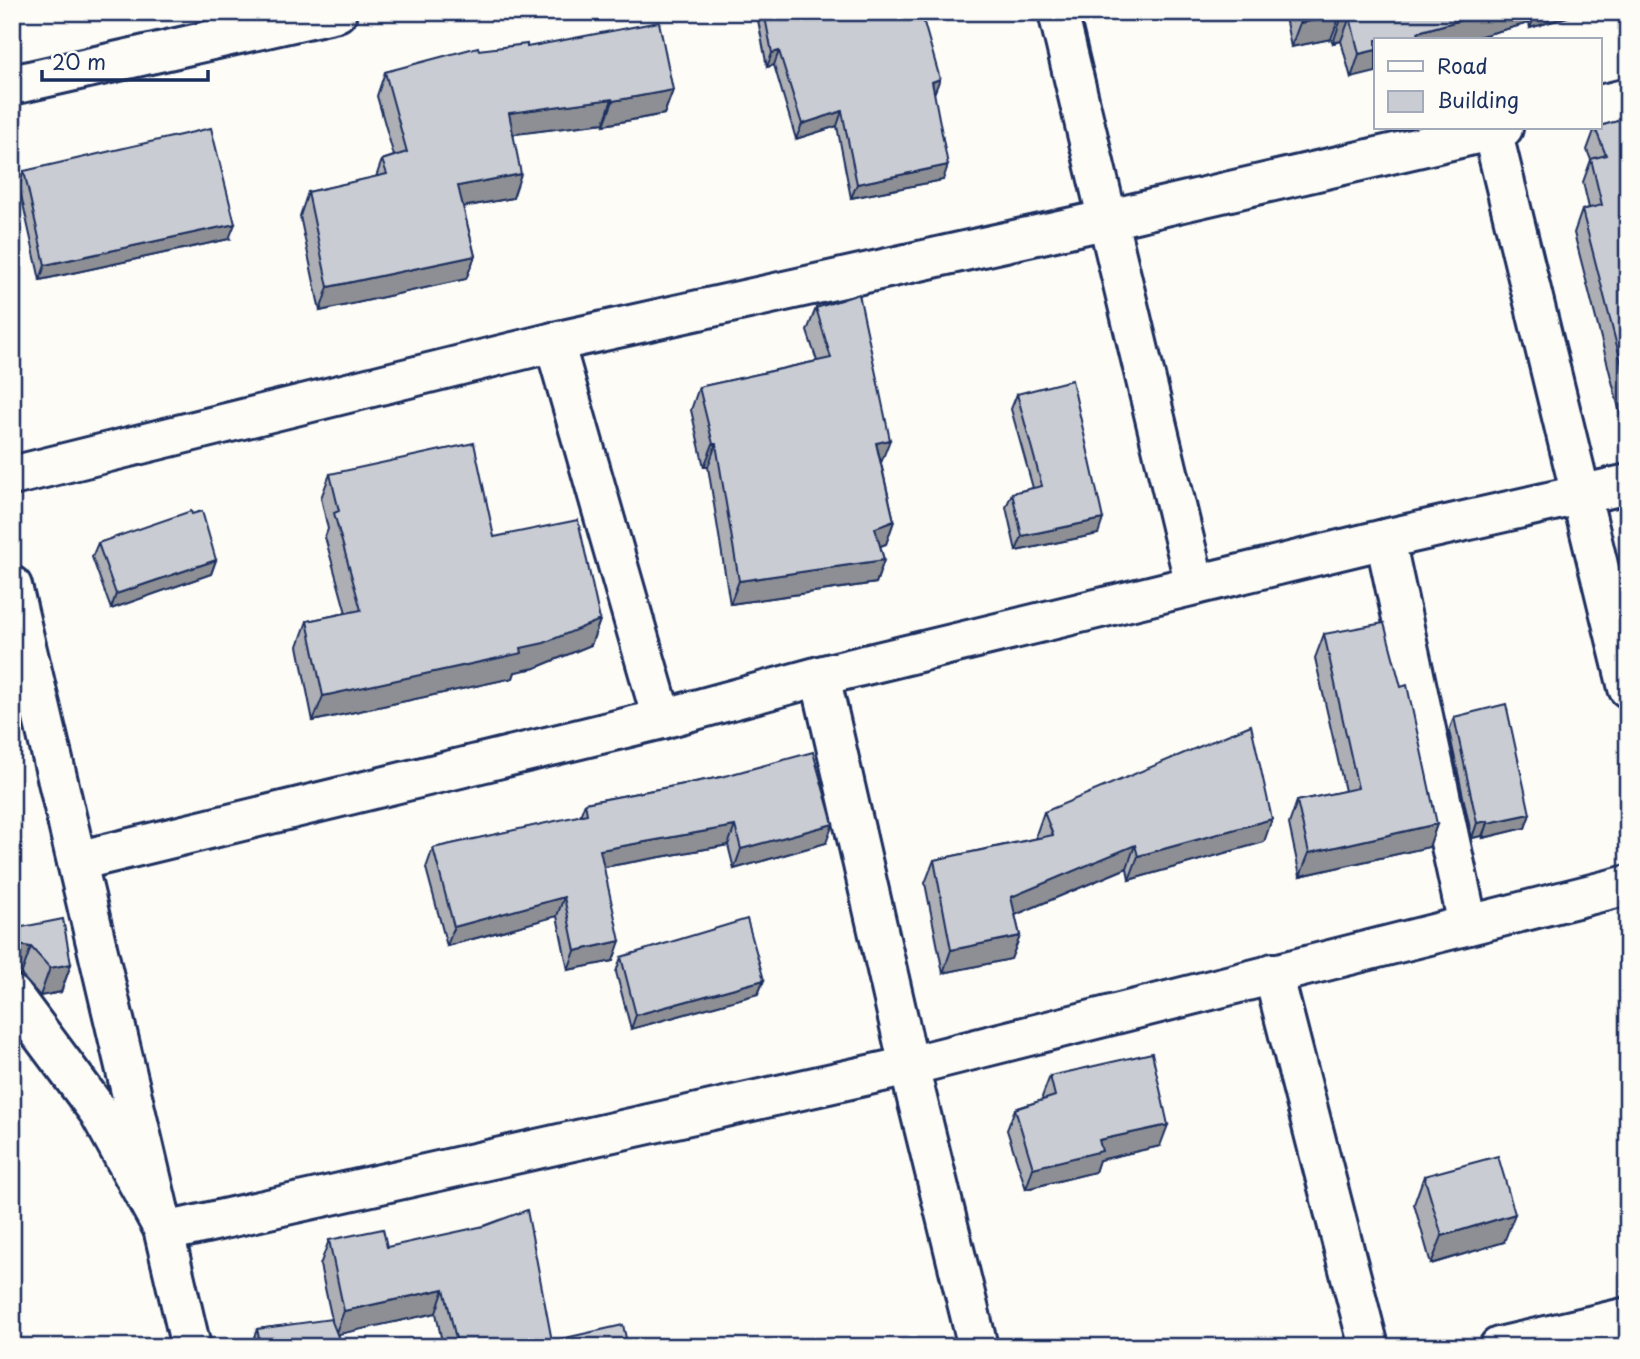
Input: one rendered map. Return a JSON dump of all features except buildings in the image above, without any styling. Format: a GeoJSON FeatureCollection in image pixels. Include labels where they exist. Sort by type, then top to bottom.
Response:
{"type":"FeatureCollection","features":[{"type":"Feature","properties":{"kind":"street"},"geometry":{"type":"LineString","coordinates":[[12,85],[337,12]]}},
{"type":"Feature","properties":{"kind":"street"},"geometry":{"type":"LineString","coordinates":[[1058,12],[1195,586]]}},
{"type":"Feature","properties":{"kind":"street"},"geometry":{"type":"LineString","coordinates":[[1602,104],[1628,98]]}},
{"type":"Feature","properties":{"kind":"street"},"geometry":{"type":"LineString","coordinates":[[12,476],[554,342],[1109,219],[1494,130]]}},
{"type":"Feature","properties":{"kind":"street"},"geometry":{"type":"LineString","coordinates":[[1498,130],[1628,688]]}},
{"type":"Feature","properties":{"kind":"street"},"geometry":{"type":"LineString","coordinates":[[554,342],[662,719]]}},
{"type":"Feature","properties":{"kind":"street"},"geometry":{"type":"LineString","coordinates":[[77,862],[662,719],[820,676],[1385,539],[1628,484]]}},
{"type":"Feature","properties":{"kind":"street"},"geometry":{"type":"LineString","coordinates":[[1385,539],[1468,925]]}},
{"type":"Feature","properties":{"kind":"street"},"geometry":{"type":"LineString","coordinates":[[12,586],[191,1347]]}},
{"type":"Feature","properties":{"kind":"street"},"geometry":{"type":"LineString","coordinates":[[820,676],[909,1066],[978,1347]]}},
{"type":"Feature","properties":{"kind":"street"},"geometry":{"type":"LineString","coordinates":[[165,1232],[909,1066],[1628,885]]}},
{"type":"Feature","properties":{"kind":"street"},"geometry":{"type":"LineString","coordinates":[[1273,973],[1369,1347]]}},
{"type":"Feature","properties":{"kind":"street"},"geometry":{"type":"LineString","coordinates":[[12,995],[99,1112],[165,1232]]}},
{"type":"Feature","properties":{"kind":"street"},"geometry":{"type":"LineString","coordinates":[[1499,1347],[1628,1317]]}}]}
